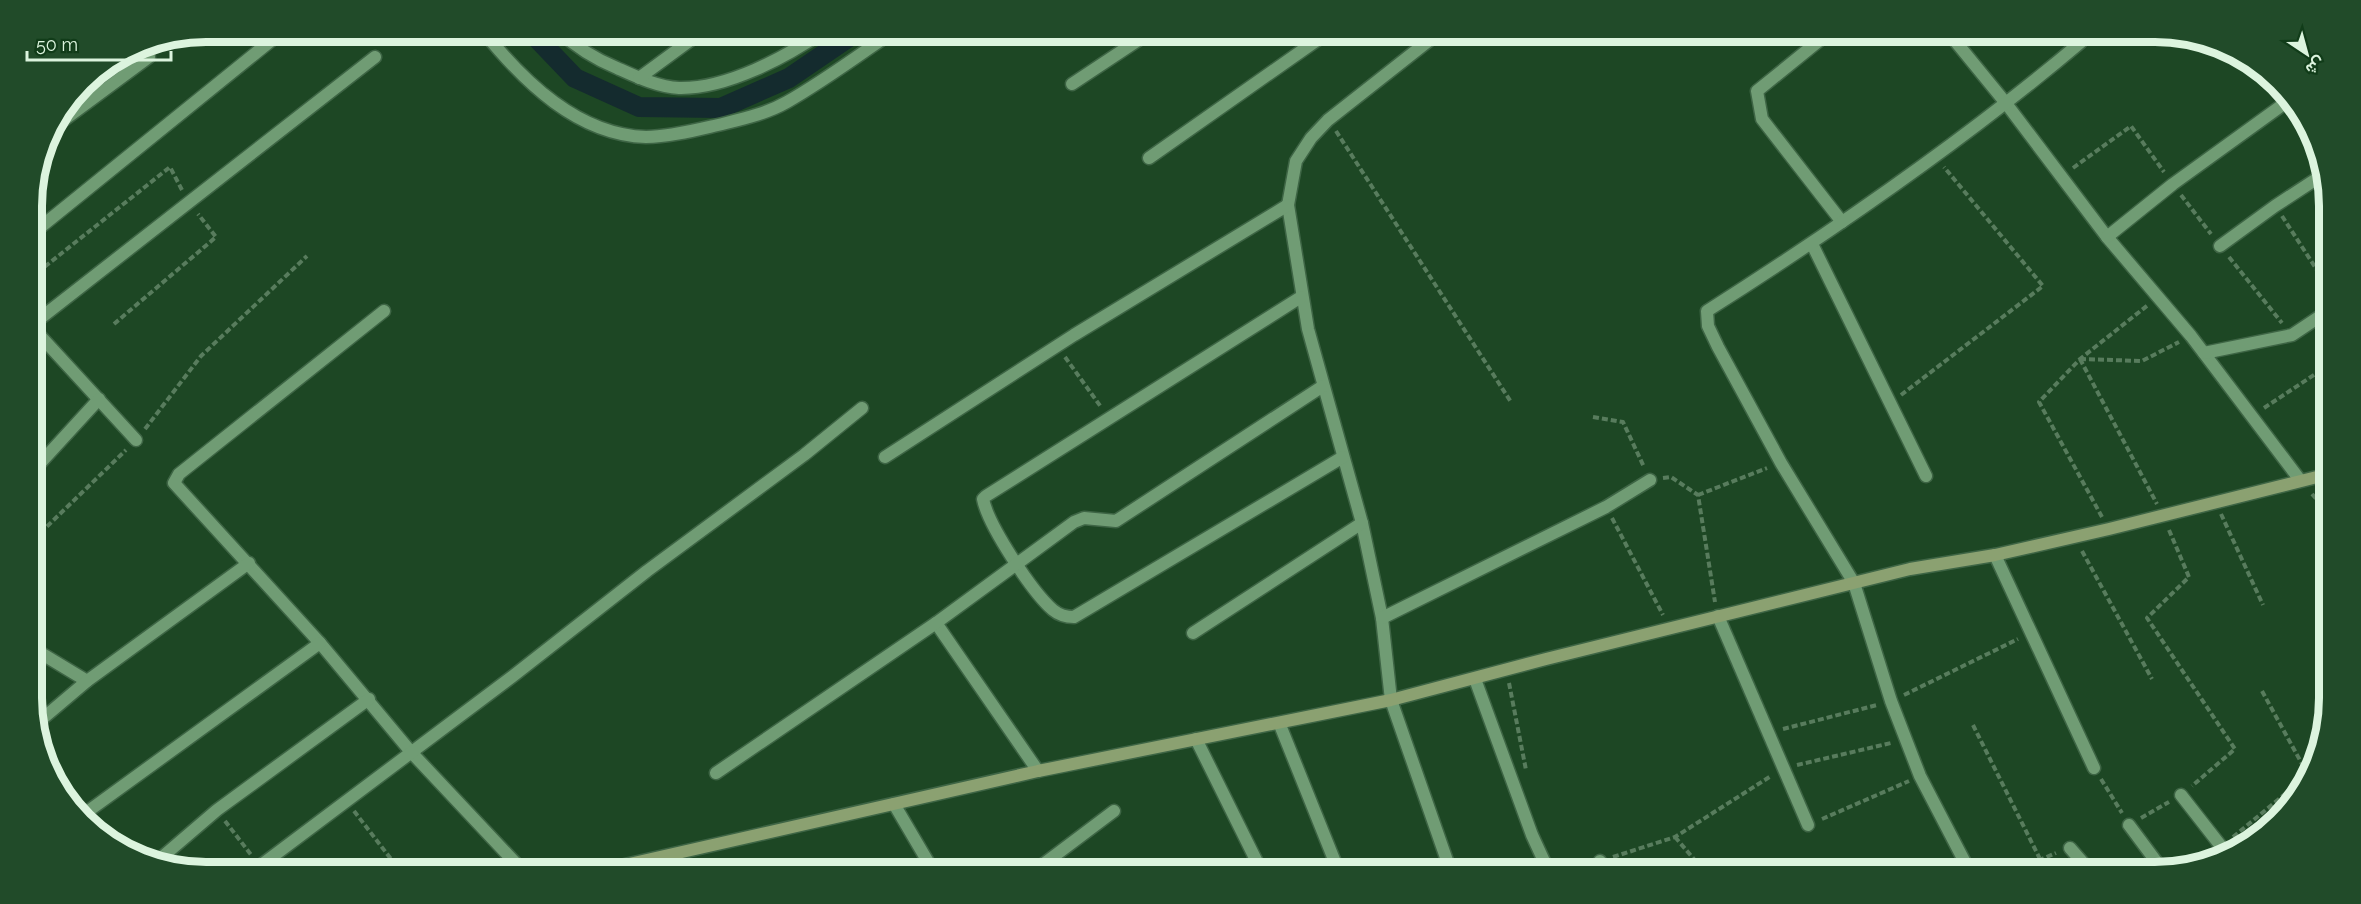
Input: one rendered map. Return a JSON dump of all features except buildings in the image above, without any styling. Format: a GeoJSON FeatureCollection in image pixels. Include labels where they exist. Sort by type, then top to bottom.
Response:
{"type":"FeatureCollection","features":[{"type":"Feature","properties":{"kind":"street"},"geometry":{"type":"LineString","coordinates":[[42,226],[272,42]]}},
{"type":"Feature","properties":{"kind":"street"},"geometry":{"type":"LineString","coordinates":[[492,42],[525,80],[562,107],[598,127],[647,137],[703,128],[758,115],[786,103],[879,42]]}},
{"type":"Feature","properties":{"kind":"street"},"geometry":{"type":"LineString","coordinates":[[572,42],[592,57],[639,78],[678,88],[702,86],[752,70],[782,57],[807,42]]}},
{"type":"Feature","properties":{"kind":"street"},"geometry":{"type":"LineString","coordinates":[[639,78],[689,42]]}},
{"type":"Feature","properties":{"kind":"street"},"geometry":{"type":"LineString","coordinates":[[1072,84],[1137,42]]}},
{"type":"Feature","properties":{"kind":"street"},"geometry":{"type":"LineString","coordinates":[[1149,158],[1316,42]]}},
{"type":"Feature","properties":{"kind":"street"},"geometry":{"type":"LineString","coordinates":[[1428,42],[1328,120],[1311,138],[1296,161],[1288,205],[1301,297],[1342,458],[1362,523],[1382,618],[1391,700],[1448,862]]}},
{"type":"Feature","properties":{"kind":"street"},"geometry":{"type":"LineString","coordinates":[[1818,42],[1757,91],[1757,98],[1762,119],[1842,222]]}},
{"type":"Feature","properties":{"kind":"street"},"geometry":{"type":"LineString","coordinates":[[1955,42],[2006,102],[2107,237],[2191,336],[2250,417],[2300,480]]}},
{"type":"Feature","properties":{"kind":"street"},"geometry":{"type":"LineString","coordinates":[[1965,862],[1920,776],[1891,701],[1854,584],[1781,463],[1718,347],[1708,326],[1707,311],[1812,244],[2006,102],[2081,42]]}},
{"type":"Feature","properties":{"kind":"street"},"geometry":{"type":"LineString","coordinates":[[69,116],[149,57]]}},
{"type":"Feature","properties":{"kind":"street"},"geometry":{"type":"LineString","coordinates":[[42,319],[188,201],[375,57]]}},
{"type":"Feature","properties":{"kind":"street"},"geometry":{"type":"LineString","coordinates":[[2107,237],[2173,184],[2283,104]]}},
{"type":"Feature","properties":{"kind":"street"},"geometry":{"type":"LineString","coordinates":[[2220,246],[2317,179]]}},
{"type":"Feature","properties":{"kind":"street"},"geometry":{"type":"LineString","coordinates":[[885,457],[1057,346],[1288,205]]}},
{"type":"Feature","properties":{"kind":"street"},"geometry":{"type":"LineString","coordinates":[[1812,244],[1926,476]]}},
{"type":"Feature","properties":{"kind":"street"},"geometry":{"type":"LineString","coordinates":[[1301,297],[983,499],[997,535],[1017,564],[1051,608],[1066,617],[1081,615],[1342,458]]}},
{"type":"Feature","properties":{"kind":"street"},"geometry":{"type":"LineString","coordinates":[[384,311],[174,479],[174,483],[320,643],[411,752],[515,862]]}},
{"type":"Feature","properties":{"kind":"street"},"geometry":{"type":"LineString","coordinates":[[2204,353],[2292,335],[2319,317]]}},
{"type":"Feature","properties":{"kind":"street"},"geometry":{"type":"LineString","coordinates":[[42,336],[136,440]]}},
{"type":"Feature","properties":{"kind":"street"},"geometry":{"type":"LineString","coordinates":[[716,773],[936,623],[1074,522],[1084,518],[1108,522],[1125,516],[1323,386]]}},
{"type":"Feature","properties":{"kind":"street"},"geometry":{"type":"LineString","coordinates":[[42,461],[99,399]]}},
{"type":"Feature","properties":{"kind":"street"},"geometry":{"type":"LineString","coordinates":[[265,862],[862,408]]}},
{"type":"Feature","properties":{"kind":"street"},"geometry":{"type":"LineString","coordinates":[[638,862],[1038,771],[1391,700],[1910,569],[1995,555],[2319,476]]}},
{"type":"Feature","properties":{"kind":"street"},"geometry":{"type":"LineString","coordinates":[[1382,618],[1606,507],[1650,480]]}},
{"type":"Feature","properties":{"kind":"street"},"geometry":{"type":"LineString","coordinates":[[1193,633],[1362,523]]}},
{"type":"Feature","properties":{"kind":"street"},"geometry":{"type":"LineString","coordinates":[[1995,555],[2094,768]]}},
{"type":"Feature","properties":{"kind":"street"},"geometry":{"type":"LineString","coordinates":[[43,718],[87,681],[249,563]]}},
{"type":"Feature","properties":{"kind":"street"},"geometry":{"type":"LineString","coordinates":[[1718,616],[1808,825]]}},
{"type":"Feature","properties":{"kind":"street"},"geometry":{"type":"LineString","coordinates":[[936,623],[1038,771]]}},
{"type":"Feature","properties":{"kind":"street"},"geometry":{"type":"LineString","coordinates":[[88,811],[320,643]]}},
{"type":"Feature","properties":{"kind":"street"},"geometry":{"type":"LineString","coordinates":[[42,654],[87,681]]}},
{"type":"Feature","properties":{"kind":"street"},"geometry":{"type":"LineString","coordinates":[[1475,679],[1532,835],[1544,862]]}},
{"type":"Feature","properties":{"kind":"street"},"geometry":{"type":"LineString","coordinates":[[163,856],[217,810],[369,699]]}},
{"type":"Feature","properties":{"kind":"street"},"geometry":{"type":"LineString","coordinates":[[1280,724],[1335,862]]}},
{"type":"Feature","properties":{"kind":"street"},"geometry":{"type":"LineString","coordinates":[[1196,739],[1257,862]]}},
{"type":"Feature","properties":{"kind":"street"},"geometry":{"type":"LineString","coordinates":[[2181,795],[2221,848]]}},
{"type":"Feature","properties":{"kind":"street"},"geometry":{"type":"LineString","coordinates":[[894,804],[928,862]]}},
{"type":"Feature","properties":{"kind":"street"},"geometry":{"type":"LineString","coordinates":[[1046,862],[1114,811]]}},
{"type":"Feature","properties":{"kind":"street"},"geometry":{"type":"LineString","coordinates":[[2129,825],[2157,862]]}},
{"type":"Feature","properties":{"kind":"street"},"geometry":{"type":"LineString","coordinates":[[2070,848],[2082,862]]}},
{"type":"Feature","properties":{"kind":"path"},"geometry":{"type":"LineString","coordinates":[[1328,120],[1511,402]]}},
{"type":"Feature","properties":{"kind":"path"},"geometry":{"type":"LineString","coordinates":[[2060,177],[2131,126],[2220,246],[2292,335]]}},
{"type":"Feature","properties":{"kind":"path"},"geometry":{"type":"LineString","coordinates":[[1889,404],[2043,286],[1934,155]]}},
{"type":"Feature","properties":{"kind":"path"},"geometry":{"type":"LineString","coordinates":[[42,269],[170,167],[188,201],[216,237],[114,324]]}},
{"type":"Feature","properties":{"kind":"path"},"geometry":{"type":"LineString","coordinates":[[2275,206],[2319,274]]}},
{"type":"Feature","properties":{"kind":"path"},"geometry":{"type":"LineString","coordinates":[[42,531],[136,440],[201,356],[307,256]]}},
{"type":"Feature","properties":{"kind":"path"},"geometry":{"type":"LineString","coordinates":[[2109,529],[2039,402],[2080,359],[2158,297]]}},
{"type":"Feature","properties":{"kind":"path"},"geometry":{"type":"LineString","coordinates":[[2080,359],[2142,361],[2191,336]]}},
{"type":"Feature","properties":{"kind":"path"},"geometry":{"type":"LineString","coordinates":[[1057,346],[1109,417]]}},
{"type":"Feature","properties":{"kind":"path"},"geometry":{"type":"LineString","coordinates":[[2080,359],[2162,514],[2189,577],[2147,618],[2235,749],[2181,795],[2129,825],[2094,768]]}},
{"type":"Feature","properties":{"kind":"path"},"geometry":{"type":"LineString","coordinates":[[2250,417],[2319,371]]}},
{"type":"Feature","properties":{"kind":"path"},"geometry":{"type":"LineString","coordinates":[[1593,417],[1623,422],[1650,480],[1671,477],[1698,495],[1718,616]]}},
{"type":"Feature","properties":{"kind":"path"},"geometry":{"type":"LineString","coordinates":[[1698,495],[1781,463]]}},
{"type":"Feature","properties":{"kind":"path"},"geometry":{"type":"LineString","coordinates":[[2300,480],[2319,502]]}},
{"type":"Feature","properties":{"kind":"path"},"geometry":{"type":"LineString","coordinates":[[2216,502],[2263,605]]}},
{"type":"Feature","properties":{"kind":"path"},"geometry":{"type":"LineString","coordinates":[[1606,507],[1670,629]]}},
{"type":"Feature","properties":{"kind":"path"},"geometry":{"type":"LineString","coordinates":[[2074,537],[2152,679]]}},
{"type":"Feature","properties":{"kind":"path"},"geometry":{"type":"LineString","coordinates":[[1768,733],[1891,701],[2030,633]]}},
{"type":"Feature","properties":{"kind":"path"},"geometry":{"type":"LineString","coordinates":[[1506,670],[1527,777]]}},
{"type":"Feature","properties":{"kind":"path"},"geometry":{"type":"LineString","coordinates":[[2262,691],[2304,767]]}},
{"type":"Feature","properties":{"kind":"path"},"geometry":{"type":"LineString","coordinates":[[1973,725],[2040,859]]}},
{"type":"Feature","properties":{"kind":"path"},"geometry":{"type":"LineString","coordinates":[[1613,862],[1675,837],[1782,769],[1907,739]]}},
{"type":"Feature","properties":{"kind":"path"},"geometry":{"type":"LineString","coordinates":[[1808,825],[1920,776]]}},
{"type":"Feature","properties":{"kind":"path"},"geometry":{"type":"LineString","coordinates":[[2225,846],[2290,790]]}},
{"type":"Feature","properties":{"kind":"path"},"geometry":{"type":"LineString","coordinates":[[346,800],[393,862]]}},
{"type":"Feature","properties":{"kind":"path"},"geometry":{"type":"LineString","coordinates":[[217,810],[251,862]]}},
{"type":"Feature","properties":{"kind":"path"},"geometry":{"type":"LineString","coordinates":[[1675,837],[1696,862]]}},
{"type":"Feature","properties":{"kind":"waterway"},"geometry":{"type":"LineString","coordinates":[[541,42],[575,78],[639,107],[721,108],[789,78],[842,42]]}}]}
